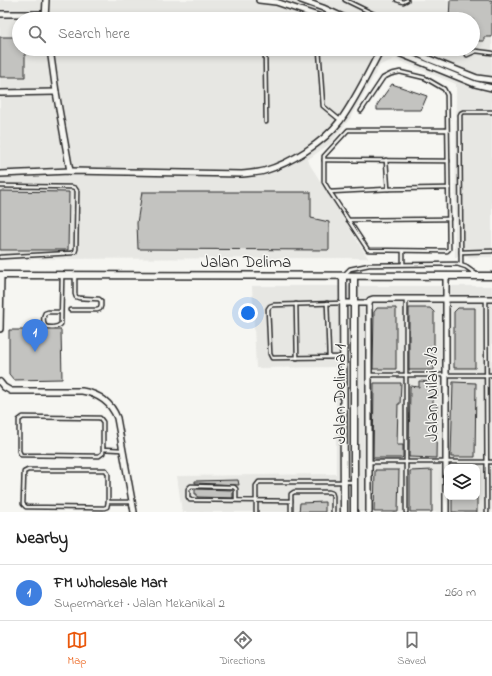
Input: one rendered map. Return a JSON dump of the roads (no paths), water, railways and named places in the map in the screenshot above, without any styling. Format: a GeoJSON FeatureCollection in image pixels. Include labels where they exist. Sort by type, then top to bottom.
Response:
{"type":"FeatureCollection","features":[{"type":"Feature","properties":{"kind":"street"},"geometry":{"type":"LineString","coordinates":[[45,12],[46,0]]}},
{"type":"Feature","properties":{"kind":"street"},"geometry":{"type":"LineString","coordinates":[[259,0],[276,2],[306,12]]}},
{"type":"Feature","properties":{"kind":"street"},"geometry":{"type":"LineString","coordinates":[[301,0],[332,12]]}},
{"type":"Feature","properties":{"kind":"street"},"geometry":{"type":"LineString","coordinates":[[0,14],[12,15]]}},
{"type":"Feature","properties":{"kind":"street"},"geometry":{"type":"LineString","coordinates":[[51,56],[70,172]]}},
{"type":"Feature","properties":{"kind":"street"},"geometry":{"type":"LineString","coordinates":[[0,174],[70,172],[242,174],[263,171],[302,154],[320,141],[340,120],[352,104],[377,56]]}},
{"type":"Feature","properties":{"kind":"street"},"geometry":{"type":"LineString","coordinates":[[407,56],[475,84],[492,88]]}},
{"type":"Feature","properties":{"kind":"street"},"geometry":{"type":"LineString","coordinates":[[423,56],[477,78],[492,80]]}},
{"type":"Feature","properties":{"kind":"street"},"geometry":{"type":"LineString","coordinates":[[0,93],[56,92]]}},
{"type":"Feature","properties":{"kind":"street"},"geometry":{"type":"LineString","coordinates":[[0,329],[1,275]]}},
{"type":"Feature","properties":{"kind":"street","name":"Jalan Delima"},"geometry":{"type":"LineString","coordinates":[[1,275],[492,276]]}},
{"type":"Feature","properties":{"kind":"street","name":"Jalan Delima 1"},"geometry":{"type":"LineString","coordinates":[[343,276],[344,512]]}},
{"type":"Feature","properties":{"kind":"street","name":"Jalan Delima 1"},"geometry":{"type":"LineString","coordinates":[[354,276],[354,512]]}},
{"type":"Feature","properties":{"kind":"street","name":"Jalan Nilai 3/3"},"geometry":{"type":"LineString","coordinates":[[446,276],[446,512]]}},
{"type":"Feature","properties":{"kind":"street"},"geometry":{"type":"LineString","coordinates":[[369,512],[368,375],[370,300],[489,299]]}},
{"type":"Feature","properties":{"kind":"street"},"geometry":{"type":"LineString","coordinates":[[343,303],[369,303]]}},
{"type":"Feature","properties":{"kind":"street"},"geometry":{"type":"LineString","coordinates":[[0,382],[4,387],[11,391],[90,392],[107,402],[117,418],[134,512]]}},
{"type":"Feature","properties":{"kind":"lane"},"geometry":{"type":"LineString","coordinates":[[345,0],[370,12]]}},
{"type":"Feature","properties":{"kind":"lane"},"geometry":{"type":"LineString","coordinates":[[397,0],[403,2],[407,0]]}},
{"type":"Feature","properties":{"kind":"lane"},"geometry":{"type":"LineString","coordinates":[[480,52],[492,53]]}},
{"type":"Feature","properties":{"kind":"lane"},"geometry":{"type":"LineString","coordinates":[[265,56],[266,122]]}},
{"type":"Feature","properties":{"kind":"lane"},"geometry":{"type":"LineString","coordinates":[[319,56],[323,106],[340,120]]}},
{"type":"Feature","properties":{"kind":"lane"},"geometry":{"type":"LineString","coordinates":[[361,111],[383,78],[400,72],[425,78],[444,89],[447,95],[449,188],[448,250],[368,250],[324,182],[324,155],[347,130],[447,130]]}},
{"type":"Feature","properties":{"kind":"lane"},"geometry":{"type":"LineString","coordinates":[[461,265],[461,113],[492,112]]}},
{"type":"Feature","properties":{"kind":"lane"},"geometry":{"type":"LineString","coordinates":[[324,160],[448,161]]}},
{"type":"Feature","properties":{"kind":"lane"},"geometry":{"type":"LineString","coordinates":[[386,160],[388,189]]}},
{"type":"Feature","properties":{"kind":"lane"},"geometry":{"type":"LineString","coordinates":[[0,186],[72,186],[76,189],[77,198],[76,249],[74,253],[0,257]]}},
{"type":"Feature","properties":{"kind":"lane"},"geometry":{"type":"LineString","coordinates":[[330,192],[449,188]]}},
{"type":"Feature","properties":{"kind":"lane"},"geometry":{"type":"LineString","coordinates":[[348,220],[449,219]]}},
{"type":"Feature","properties":{"kind":"lane"},"geometry":{"type":"LineString","coordinates":[[403,251],[403,264]]}},
{"type":"Feature","properties":{"kind":"lane"},"geometry":{"type":"LineString","coordinates":[[461,252],[492,251]]}},
{"type":"Feature","properties":{"kind":"lane"},"geometry":{"type":"LineString","coordinates":[[343,276],[350,269],[368,265],[403,264],[457,264],[466,267],[478,276]]}},
{"type":"Feature","properties":{"kind":"lane"},"geometry":{"type":"LineString","coordinates":[[61,312],[45,313],[45,326],[60,326],[61,323],[62,276]]}},
{"type":"Feature","properties":{"kind":"lane"},"geometry":{"type":"LineString","coordinates":[[70,310],[97,310],[102,306],[99,299],[76,297],[75,276]]}},
{"type":"Feature","properties":{"kind":"lane"},"geometry":{"type":"LineString","coordinates":[[406,299],[406,512]]}},
{"type":"Feature","properties":{"kind":"lane"},"geometry":{"type":"LineString","coordinates":[[487,512],[486,375],[489,299]]}},
{"type":"Feature","properties":{"kind":"lane"},"geometry":{"type":"LineString","coordinates":[[328,303],[329,357]]}},
{"type":"Feature","properties":{"kind":"lane"},"geometry":{"type":"LineString","coordinates":[[343,303],[273,304],[269,307],[271,357],[274,359],[343,357]]}},
{"type":"Feature","properties":{"kind":"lane"},"geometry":{"type":"LineString","coordinates":[[296,304],[297,358]]}},
{"type":"Feature","properties":{"kind":"lane"},"geometry":{"type":"LineString","coordinates":[[368,375],[492,375]]}},
{"type":"Feature","properties":{"kind":"lane"},"geometry":{"type":"LineString","coordinates":[[23,417],[100,418],[103,422],[103,450],[103,453],[100,456],[21,455],[19,451],[19,420],[23,417]]}},
{"type":"Feature","properties":{"kind":"lane"},"geometry":{"type":"LineString","coordinates":[[103,450],[123,450]]}},
{"type":"Feature","properties":{"kind":"lane"},"geometry":{"type":"LineString","coordinates":[[369,462],[492,462]]}},
{"type":"Feature","properties":{"kind":"lane"},"geometry":{"type":"LineString","coordinates":[[28,470],[106,470],[108,474],[108,502],[107,507],[104,508],[26,508],[24,504],[24,472],[28,470]]}},
{"type":"Feature","properties":{"kind":"lane"},"geometry":{"type":"LineString","coordinates":[[256,512],[256,486],[259,482],[354,482]]}},
{"type":"Feature","properties":{"kind":"lane"},"geometry":{"type":"LineString","coordinates":[[236,500],[236,489],[234,486],[190,486],[188,489],[188,498],[190,500],[291,501]]}},
{"type":"Feature","properties":{"kind":"lane"},"geometry":{"type":"LineString","coordinates":[[291,512],[291,494],[294,492],[330,492],[333,496],[333,512]]}},
{"type":"Feature","properties":{"kind":"lane"},"geometry":{"type":"LineString","coordinates":[[108,502],[133,502]]}},
{"type":"Feature","properties":{"kind":"place","name":"FM Wholesale Mart"},"geometry":{"type":"Point","coordinates":[35,352]}}]}
